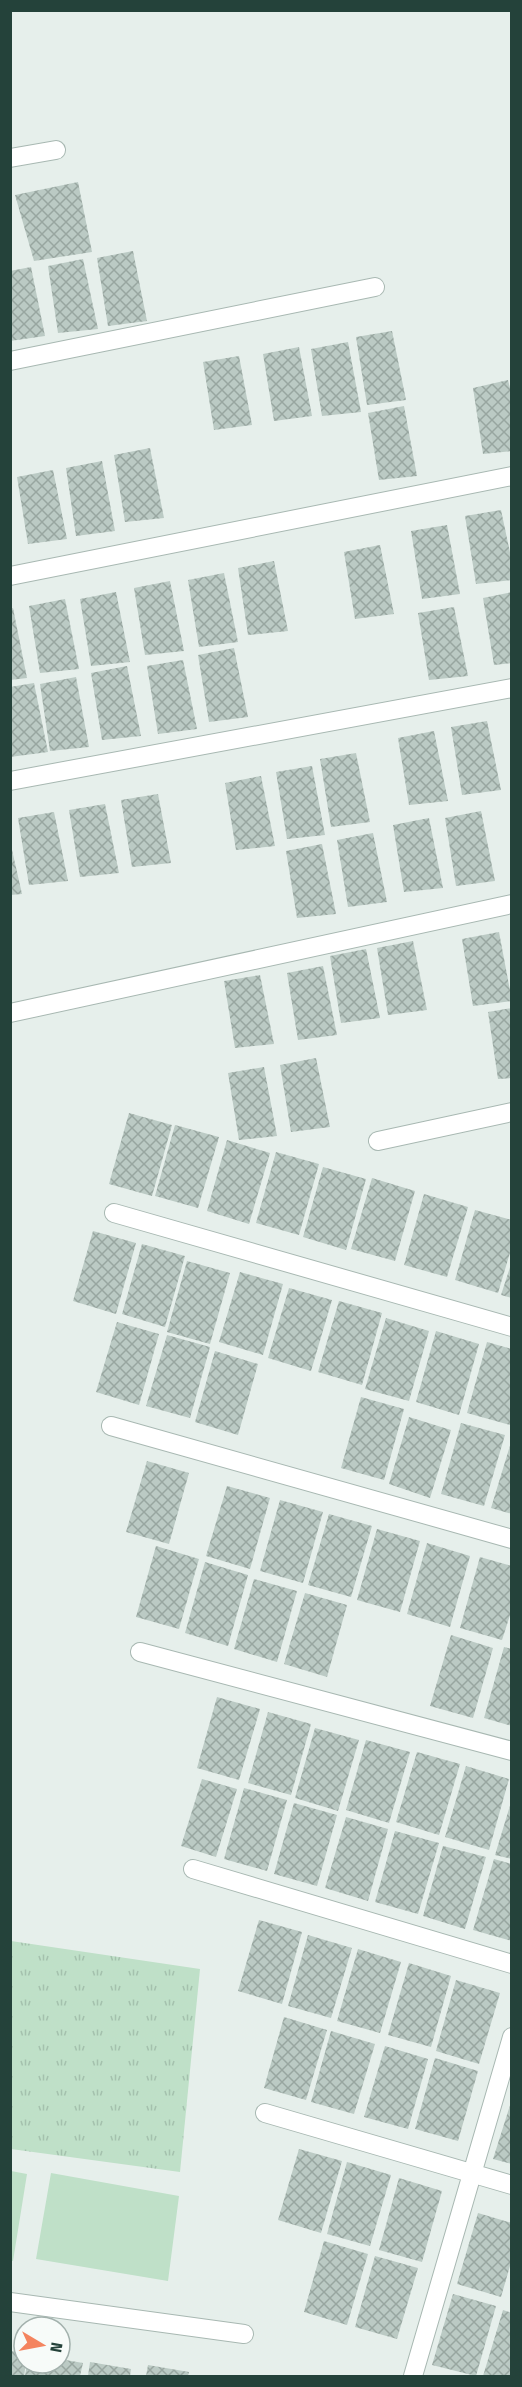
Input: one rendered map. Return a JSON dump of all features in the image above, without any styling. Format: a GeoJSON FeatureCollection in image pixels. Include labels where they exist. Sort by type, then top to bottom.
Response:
{"type":"FeatureCollection","features":[{"type":"Feature","properties":{"kind":"street"},"geometry":{"type":"LineString","coordinates":[[10,158],[56,150]]}},
{"type":"Feature","properties":{"kind":"street"},"geometry":{"type":"LineString","coordinates":[[10,361],[375,288]]}},
{"type":"Feature","properties":{"kind":"street"},"geometry":{"type":"LineString","coordinates":[[10,576],[512,476]]}},
{"type":"Feature","properties":{"kind":"street"},"geometry":{"type":"LineString","coordinates":[[10,781],[512,688]]}},
{"type":"Feature","properties":{"kind":"street"},"geometry":{"type":"LineString","coordinates":[[10,1013],[512,904]]}},
{"type":"Feature","properties":{"kind":"street"},"geometry":{"type":"LineString","coordinates":[[378,1141],[512,1112]]}},
{"type":"Feature","properties":{"kind":"street"},"geometry":{"type":"LineString","coordinates":[[114,1213],[512,1327]]}},
{"type":"Feature","properties":{"kind":"street"},"geometry":{"type":"LineString","coordinates":[[111,1426],[512,1539]]}},
{"type":"Feature","properties":{"kind":"street"},"geometry":{"type":"LineString","coordinates":[[140,1652],[512,1751]]}},
{"type":"Feature","properties":{"kind":"street"},"geometry":{"type":"LineString","coordinates":[[193,1869],[512,1964]]}},
{"type":"Feature","properties":{"kind":"street"},"geometry":{"type":"LineString","coordinates":[[413,2376],[512,2037]]}},
{"type":"Feature","properties":{"kind":"street"},"geometry":{"type":"LineString","coordinates":[[265,2113],[512,2185]]}},
{"type":"Feature","properties":{"kind":"street"},"geometry":{"type":"LineString","coordinates":[[10,2302],[244,2334]]}},
{"type":"Feature","properties":{"kind":"green space"},"geometry":{"type":"Polygon","coordinates":[[[11,1941],[200,1969],[180,2172],[11,2149],[11,1941]]]}},
{"type":"Feature","properties":{"kind":"green space"},"geometry":{"type":"Polygon","coordinates":[[[11,2171],[27,2174],[13,2261],[10,2260],[11,2171]]]}},
{"type":"Feature","properties":{"kind":"green space"},"geometry":{"type":"Polygon","coordinates":[[[51,2173],[179,2196],[168,2281],[36,2259],[51,2173]]]}},
{"type":"Feature","properties":{"kind":"building"},"geometry":{"type":"Polygon","coordinates":[[[78,182],[92,252],[34,261],[15,195],[78,182]]]}},
{"type":"Feature","properties":{"kind":"building"},"geometry":{"type":"Polygon","coordinates":[[[133,251],[147,321],[108,326],[97,258],[133,251]]]}},
{"type":"Feature","properties":{"kind":"building"},"geometry":{"type":"Polygon","coordinates":[[[83,259],[98,329],[58,333],[48,266],[83,259]]]}},
{"type":"Feature","properties":{"kind":"building"},"geometry":{"type":"Polygon","coordinates":[[[31,267],[45,336],[10,341],[10,271],[31,267]]]}},
{"type":"Feature","properties":{"kind":"building"},"geometry":{"type":"Polygon","coordinates":[[[392,331],[406,400],[367,405],[356,337],[392,331]]]}},
{"type":"Feature","properties":{"kind":"building"},"geometry":{"type":"Polygon","coordinates":[[[348,342],[361,412],[322,416],[311,349],[348,342]]]}},
{"type":"Feature","properties":{"kind":"building"},"geometry":{"type":"Polygon","coordinates":[[[299,347],[312,416],[274,421],[263,354],[299,347]]]}},
{"type":"Feature","properties":{"kind":"building"},"geometry":{"type":"Polygon","coordinates":[[[239,356],[252,425],[214,430],[203,362],[239,356]]]}},
{"type":"Feature","properties":{"kind":"building"},"geometry":{"type":"Polygon","coordinates":[[[508,380],[512,396],[512,451],[483,454],[473,388],[508,380]]]}},
{"type":"Feature","properties":{"kind":"building"},"geometry":{"type":"Polygon","coordinates":[[[404,406],[417,476],[379,480],[368,413],[404,406]]]}},
{"type":"Feature","properties":{"kind":"building"},"geometry":{"type":"Polygon","coordinates":[[[150,448],[164,518],[125,522],[114,455],[150,448]]]}},
{"type":"Feature","properties":{"kind":"building"},"geometry":{"type":"Polygon","coordinates":[[[102,461],[115,531],[76,536],[66,468],[102,461]]]}},
{"type":"Feature","properties":{"kind":"building"},"geometry":{"type":"Polygon","coordinates":[[[53,470],[67,539],[28,544],[17,477],[53,470]]]}},
{"type":"Feature","properties":{"kind":"building"},"geometry":{"type":"Polygon","coordinates":[[[501,510],[512,562],[512,580],[476,584],[465,516],[501,510]]]}},
{"type":"Feature","properties":{"kind":"building"},"geometry":{"type":"Polygon","coordinates":[[[447,525],[460,594],[422,599],[411,531],[447,525]]]}},
{"type":"Feature","properties":{"kind":"building"},"geometry":{"type":"Polygon","coordinates":[[[380,545],[394,614],[355,619],[344,552],[380,545]]]}},
{"type":"Feature","properties":{"kind":"building"},"geometry":{"type":"Polygon","coordinates":[[[274,561],[288,631],[248,635],[238,568],[274,561]]]}},
{"type":"Feature","properties":{"kind":"building"},"geometry":{"type":"Polygon","coordinates":[[[224,573],[238,642],[199,647],[188,580],[224,573]]]}},
{"type":"Feature","properties":{"kind":"building"},"geometry":{"type":"Polygon","coordinates":[[[170,581],[184,651],[145,655],[134,588],[170,581]]]}},
{"type":"Feature","properties":{"kind":"building"},"geometry":{"type":"Polygon","coordinates":[[[116,592],[130,662],[91,666],[80,599],[116,592]]]}},
{"type":"Feature","properties":{"kind":"building"},"geometry":{"type":"Polygon","coordinates":[[[512,592],[512,663],[494,665],[483,598],[512,592]]]}},
{"type":"Feature","properties":{"kind":"building"},"geometry":{"type":"Polygon","coordinates":[[[65,599],[79,669],[40,673],[29,606],[65,599]]]}},
{"type":"Feature","properties":{"kind":"building"},"geometry":{"type":"Polygon","coordinates":[[[454,607],[468,676],[429,680],[418,613],[454,607]]]}},
{"type":"Feature","properties":{"kind":"building"},"geometry":{"type":"Polygon","coordinates":[[[13,608],[27,678],[10,680],[10,609],[13,608]]]}},
{"type":"Feature","properties":{"kind":"building"},"geometry":{"type":"Polygon","coordinates":[[[234,648],[248,717],[209,722],[198,655],[234,648]]]}},
{"type":"Feature","properties":{"kind":"building"},"geometry":{"type":"Polygon","coordinates":[[[183,660],[197,729],[158,734],[147,666],[183,660]]]}},
{"type":"Feature","properties":{"kind":"building"},"geometry":{"type":"Polygon","coordinates":[[[127,666],[141,736],[102,740],[91,673],[127,666]]]}},
{"type":"Feature","properties":{"kind":"building"},"geometry":{"type":"Polygon","coordinates":[[[76,677],[89,747],[50,751],[40,684],[76,677]]]}},
{"type":"Feature","properties":{"kind":"building"},"geometry":{"type":"Polygon","coordinates":[[[34,683],[48,752],[10,757],[10,687],[34,683]]]}},
{"type":"Feature","properties":{"kind":"building"},"geometry":{"type":"Polygon","coordinates":[[[487,721],[501,790],[462,795],[451,727],[487,721]]]}},
{"type":"Feature","properties":{"kind":"building"},"geometry":{"type":"Polygon","coordinates":[[[434,731],[448,801],[409,805],[398,738],[434,731]]]}},
{"type":"Feature","properties":{"kind":"building"},"geometry":{"type":"Polygon","coordinates":[[[356,753],[370,822],[331,827],[320,759],[356,753]]]}},
{"type":"Feature","properties":{"kind":"building"},"geometry":{"type":"Polygon","coordinates":[[[312,766],[325,835],[287,839],[276,772],[312,766]]]}},
{"type":"Feature","properties":{"kind":"building"},"geometry":{"type":"Polygon","coordinates":[[[261,776],[275,846],[236,850],[225,783],[261,776]]]}},
{"type":"Feature","properties":{"kind":"building"},"geometry":{"type":"Polygon","coordinates":[[[158,794],[171,863],[132,867],[121,800],[158,794]]]}},
{"type":"Feature","properties":{"kind":"building"},"geometry":{"type":"Polygon","coordinates":[[[105,804],[119,873],[80,877],[69,810],[105,804]]]}},
{"type":"Feature","properties":{"kind":"building"},"geometry":{"type":"Polygon","coordinates":[[[481,811],[495,881],[456,886],[445,818],[481,811]]]}},
{"type":"Feature","properties":{"kind":"building"},"geometry":{"type":"Polygon","coordinates":[[[54,812],[68,881],[29,885],[18,818],[54,812]]]}},
{"type":"Feature","properties":{"kind":"building"},"geometry":{"type":"Polygon","coordinates":[[[429,818],[443,888],[404,892],[393,825],[429,818]]]}},
{"type":"Feature","properties":{"kind":"building"},"geometry":{"type":"Polygon","coordinates":[[[373,833],[387,902],[348,907],[337,840],[373,833]]]}},
{"type":"Feature","properties":{"kind":"building"},"geometry":{"type":"Polygon","coordinates":[[[10,841],[22,894],[10,895],[10,841]]]}},
{"type":"Feature","properties":{"kind":"building"},"geometry":{"type":"Polygon","coordinates":[[[322,844],[336,914],[297,918],[286,851],[322,844]]]}},
{"type":"Feature","properties":{"kind":"building"},"geometry":{"type":"Polygon","coordinates":[[[499,932],[512,1001],[473,1006],[462,939],[499,932]]]}},
{"type":"Feature","properties":{"kind":"building"},"geometry":{"type":"Polygon","coordinates":[[[413,941],[427,1010],[388,1015],[377,948],[413,941]]]}},
{"type":"Feature","properties":{"kind":"building"},"geometry":{"type":"Polygon","coordinates":[[[366,949],[380,1018],[341,1023],[330,956],[366,949]]]}},
{"type":"Feature","properties":{"kind":"building"},"geometry":{"type":"Polygon","coordinates":[[[323,966],[337,1035],[298,1040],[287,973],[323,966]]]}},
{"type":"Feature","properties":{"kind":"building"},"geometry":{"type":"Polygon","coordinates":[[[260,975],[274,1044],[235,1048],[224,981],[260,975]]]}},
{"type":"Feature","properties":{"kind":"building"},"geometry":{"type":"Polygon","coordinates":[[[512,1008],[512,1078],[498,1079],[488,1012],[512,1008]]]}},
{"type":"Feature","properties":{"kind":"building"},"geometry":{"type":"Polygon","coordinates":[[[316,1058],[330,1127],[291,1132],[280,1065],[316,1058]]]}},
{"type":"Feature","properties":{"kind":"building"},"geometry":{"type":"Polygon","coordinates":[[[264,1067],[277,1136],[239,1140],[228,1073],[264,1067]]]}},
{"type":"Feature","properties":{"kind":"building"},"geometry":{"type":"Polygon","coordinates":[[[129,1113],[172,1125],[152,1196],[109,1184],[129,1113]]]}},
{"type":"Feature","properties":{"kind":"building"},"geometry":{"type":"Polygon","coordinates":[[[175,1125],[219,1137],[198,1208],[155,1196],[175,1125]]]}},
{"type":"Feature","properties":{"kind":"building"},"geometry":{"type":"Polygon","coordinates":[[[227,1140],[270,1153],[249,1224],[207,1211],[227,1140]]]}},
{"type":"Feature","properties":{"kind":"building"},"geometry":{"type":"Polygon","coordinates":[[[276,1152],[319,1164],[299,1235],[256,1223],[276,1152]]]}},
{"type":"Feature","properties":{"kind":"building"},"geometry":{"type":"Polygon","coordinates":[[[323,1167],[366,1179],[346,1250],[303,1237],[323,1167]]]}},
{"type":"Feature","properties":{"kind":"building"},"geometry":{"type":"Polygon","coordinates":[[[372,1178],[415,1191],[395,1261],[351,1249],[372,1178]]]}},
{"type":"Feature","properties":{"kind":"building"},"geometry":{"type":"Polygon","coordinates":[[[424,1194],[468,1207],[447,1277],[404,1265],[424,1194]]]}},
{"type":"Feature","properties":{"kind":"building"},"geometry":{"type":"Polygon","coordinates":[[[475,1210],[512,1220],[512,1246],[498,1293],[455,1280],[475,1210]]]}},
{"type":"Feature","properties":{"kind":"building"},"geometry":{"type":"Polygon","coordinates":[[[93,1231],[136,1243],[116,1314],[73,1301],[93,1231]]]}},
{"type":"Feature","properties":{"kind":"building"},"geometry":{"type":"Polygon","coordinates":[[[142,1244],[185,1256],[165,1327],[122,1314],[142,1244]]]}},
{"type":"Feature","properties":{"kind":"building"},"geometry":{"type":"Polygon","coordinates":[[[187,1261],[230,1273],[210,1344],[167,1332],[187,1261]]]}},
{"type":"Feature","properties":{"kind":"building"},"geometry":{"type":"Polygon","coordinates":[[[512,1261],[512,1298],[501,1295],[512,1261]]]}},
{"type":"Feature","properties":{"kind":"building"},"geometry":{"type":"Polygon","coordinates":[[[240,1272],[283,1284],[263,1355],[219,1342],[240,1272]]]}},
{"type":"Feature","properties":{"kind":"building"},"geometry":{"type":"Polygon","coordinates":[[[289,1288],[332,1300],[311,1371],[268,1358],[289,1288]]]}},
{"type":"Feature","properties":{"kind":"building"},"geometry":{"type":"Polygon","coordinates":[[[339,1301],[382,1313],[362,1385],[318,1372],[339,1301]]]}},
{"type":"Feature","properties":{"kind":"building"},"geometry":{"type":"Polygon","coordinates":[[[386,1318],[429,1331],[409,1401],[365,1389],[386,1318]]]}},
{"type":"Feature","properties":{"kind":"building"},"geometry":{"type":"Polygon","coordinates":[[[117,1322],[159,1334],[139,1405],[96,1392],[117,1322]]]}},
{"type":"Feature","properties":{"kind":"building"},"geometry":{"type":"Polygon","coordinates":[[[436,1331],[479,1344],[459,1415],[416,1402],[436,1331]]]}},
{"type":"Feature","properties":{"kind":"building"},"geometry":{"type":"Polygon","coordinates":[[[167,1335],[210,1347],[190,1418],[146,1406],[167,1335]]]}},
{"type":"Feature","properties":{"kind":"building"},"geometry":{"type":"Polygon","coordinates":[[[487,1342],[512,1349],[510,1425],[467,1413],[487,1342]]]}},
{"type":"Feature","properties":{"kind":"building"},"geometry":{"type":"Polygon","coordinates":[[[215,1351],[258,1364],[238,1435],[195,1422],[215,1351]]]}},
{"type":"Feature","properties":{"kind":"building"},"geometry":{"type":"Polygon","coordinates":[[[361,1397],[404,1409],[384,1480],[341,1468],[361,1397]]]}},
{"type":"Feature","properties":{"kind":"building"},"geometry":{"type":"Polygon","coordinates":[[[409,1417],[451,1430],[430,1498],[389,1484],[409,1417]]]}},
{"type":"Feature","properties":{"kind":"building"},"geometry":{"type":"Polygon","coordinates":[[[461,1423],[505,1435],[484,1506],[441,1494],[461,1423]]]}},
{"type":"Feature","properties":{"kind":"building"},"geometry":{"type":"Polygon","coordinates":[[[512,1439],[512,1514],[491,1508],[512,1439]]]}},
{"type":"Feature","properties":{"kind":"building"},"geometry":{"type":"Polygon","coordinates":[[[147,1461],[189,1473],[169,1544],[126,1532],[147,1461]]]}},
{"type":"Feature","properties":{"kind":"building"},"geometry":{"type":"Polygon","coordinates":[[[227,1486],[270,1498],[250,1569],[206,1556],[227,1486]]]}},
{"type":"Feature","properties":{"kind":"building"},"geometry":{"type":"Polygon","coordinates":[[[280,1500],[323,1512],[303,1583],[260,1571],[280,1500]]]}},
{"type":"Feature","properties":{"kind":"building"},"geometry":{"type":"Polygon","coordinates":[[[329,1514],[372,1526],[351,1597],[308,1585],[329,1514]]]}},
{"type":"Feature","properties":{"kind":"building"},"geometry":{"type":"Polygon","coordinates":[[[377,1529],[420,1541],[400,1612],[357,1600],[377,1529]]]}},
{"type":"Feature","properties":{"kind":"building"},"geometry":{"type":"Polygon","coordinates":[[[427,1543],[470,1556],[450,1627],[407,1614],[427,1543]]]}},
{"type":"Feature","properties":{"kind":"building"},"geometry":{"type":"Polygon","coordinates":[[[156,1546],[199,1559],[179,1629],[136,1617],[156,1546]]]}},
{"type":"Feature","properties":{"kind":"building"},"geometry":{"type":"Polygon","coordinates":[[[480,1557],[512,1566],[512,1609],[502,1640],[460,1628],[480,1557]]]}},
{"type":"Feature","properties":{"kind":"building"},"geometry":{"type":"Polygon","coordinates":[[[205,1562],[248,1575],[228,1646],[185,1633],[205,1562]]]}},
{"type":"Feature","properties":{"kind":"building"},"geometry":{"type":"Polygon","coordinates":[[[254,1579],[297,1591],[277,1662],[234,1649],[254,1579]]]}},
{"type":"Feature","properties":{"kind":"building"},"geometry":{"type":"Polygon","coordinates":[[[305,1593],[347,1605],[327,1677],[284,1664],[305,1593]]]}},
{"type":"Feature","properties":{"kind":"building"},"geometry":{"type":"Polygon","coordinates":[[[451,1635],[493,1648],[473,1718],[430,1706],[451,1635]]]}},
{"type":"Feature","properties":{"kind":"building"},"geometry":{"type":"Polygon","coordinates":[[[504,1647],[512,1649],[512,1726],[484,1718],[504,1647]]]}},
{"type":"Feature","properties":{"kind":"building"},"geometry":{"type":"Polygon","coordinates":[[[217,1697],[260,1709],[239,1780],[197,1768],[217,1697]]]}},
{"type":"Feature","properties":{"kind":"building"},"geometry":{"type":"Polygon","coordinates":[[[268,1712],[311,1724],[291,1795],[248,1783],[268,1712]]]}},
{"type":"Feature","properties":{"kind":"building"},"geometry":{"type":"Polygon","coordinates":[[[315,1728],[359,1740],[338,1811],[295,1798],[315,1728]]]}},
{"type":"Feature","properties":{"kind":"building"},"geometry":{"type":"Polygon","coordinates":[[[366,1740],[410,1752],[389,1823],[346,1810],[366,1740]]]}},
{"type":"Feature","properties":{"kind":"building"},"geometry":{"type":"Polygon","coordinates":[[[417,1752],[460,1764],[439,1835],[396,1822],[417,1752]]]}},
{"type":"Feature","properties":{"kind":"building"},"geometry":{"type":"Polygon","coordinates":[[[466,1766],[509,1779],[489,1850],[445,1837],[466,1766]]]}},
{"type":"Feature","properties":{"kind":"building"},"geometry":{"type":"Polygon","coordinates":[[[202,1779],[237,1789],[216,1857],[181,1846],[202,1779]]]}},
{"type":"Feature","properties":{"kind":"building"},"geometry":{"type":"Polygon","coordinates":[[[244,1788],[287,1800],[267,1871],[224,1859],[244,1788]]]}},
{"type":"Feature","properties":{"kind":"building"},"geometry":{"type":"Polygon","coordinates":[[[512,1799],[512,1859],[495,1855],[512,1799]]]}},
{"type":"Feature","properties":{"kind":"building"},"geometry":{"type":"Polygon","coordinates":[[[294,1803],[337,1815],[317,1886],[274,1874],[294,1803]]]}},
{"type":"Feature","properties":{"kind":"building"},"geometry":{"type":"Polygon","coordinates":[[[346,1817],[388,1829],[368,1901],[325,1888],[346,1817]]]}},
{"type":"Feature","properties":{"kind":"building"},"geometry":{"type":"Polygon","coordinates":[[[395,1831],[439,1843],[418,1914],[375,1902],[395,1831]]]}},
{"type":"Feature","properties":{"kind":"building"},"geometry":{"type":"Polygon","coordinates":[[[443,1846],[486,1857],[465,1929],[423,1916],[443,1846]]]}},
{"type":"Feature","properties":{"kind":"building"},"geometry":{"type":"Polygon","coordinates":[[[494,1859],[512,1864],[512,1941],[473,1930],[494,1859]]]}},
{"type":"Feature","properties":{"kind":"building"},"geometry":{"type":"Polygon","coordinates":[[[259,1920],[302,1932],[282,2004],[238,1991],[259,1920]]]}},
{"type":"Feature","properties":{"kind":"building"},"geometry":{"type":"Polygon","coordinates":[[[308,1935],[352,1948],[331,2018],[288,2006],[308,1935]]]}},
{"type":"Feature","properties":{"kind":"building"},"geometry":{"type":"Polygon","coordinates":[[[358,1949],[401,1962],[380,2033],[337,2021],[358,1949]]]}},
{"type":"Feature","properties":{"kind":"building"},"geometry":{"type":"Polygon","coordinates":[[[409,1963],[451,1976],[431,2047],[388,2035],[409,1963]]]}},
{"type":"Feature","properties":{"kind":"building"},"geometry":{"type":"Polygon","coordinates":[[[456,1980],[500,1993],[479,2064],[436,2051],[456,1980]]]}},
{"type":"Feature","properties":{"kind":"building"},"geometry":{"type":"Polygon","coordinates":[[[284,2017],[327,2030],[306,2100],[264,2088],[284,2017]]]}},
{"type":"Feature","properties":{"kind":"building"},"geometry":{"type":"Polygon","coordinates":[[[331,2031],[375,2044],[354,2114],[311,2102],[331,2031]]]}},
{"type":"Feature","properties":{"kind":"building"},"geometry":{"type":"Polygon","coordinates":[[[385,2046],[428,2059],[408,2129],[364,2117],[385,2046]]]}},
{"type":"Feature","properties":{"kind":"building"},"geometry":{"type":"Polygon","coordinates":[[[435,2058],[478,2071],[458,2141],[415,2129],[435,2058]]]}},
{"type":"Feature","properties":{"kind":"building"},"geometry":{"type":"Polygon","coordinates":[[[512,2099],[512,2164],[493,2159],[512,2099]]]}},
{"type":"Feature","properties":{"kind":"building"},"geometry":{"type":"Polygon","coordinates":[[[299,2149],[342,2161],[321,2233],[278,2220],[299,2149]]]}},
{"type":"Feature","properties":{"kind":"building"},"geometry":{"type":"Polygon","coordinates":[[[347,2162],[391,2175],[370,2246],[327,2234],[347,2162]]]}},
{"type":"Feature","properties":{"kind":"building"},"geometry":{"type":"Polygon","coordinates":[[[399,2178],[442,2191],[422,2262],[379,2250],[399,2178]]]}},
{"type":"Feature","properties":{"kind":"building"},"geometry":{"type":"Polygon","coordinates":[[[478,2213],[512,2223],[512,2259],[501,2297],[457,2284],[478,2213]]]}},
{"type":"Feature","properties":{"kind":"building"},"geometry":{"type":"Polygon","coordinates":[[[324,2241],[368,2254],[347,2325],[304,2312],[324,2241]]]}},
{"type":"Feature","properties":{"kind":"building"},"geometry":{"type":"Polygon","coordinates":[[[375,2256],[418,2268],[397,2339],[355,2327],[375,2256]]]}},
{"type":"Feature","properties":{"kind":"building"},"geometry":{"type":"Polygon","coordinates":[[[453,2294],[496,2306],[476,2376],[432,2365],[453,2294]]]}},
{"type":"Feature","properties":{"kind":"building"},"geometry":{"type":"Polygon","coordinates":[[[503,2310],[512,2313],[512,2376],[483,2376],[503,2310]]]}},
{"type":"Feature","properties":{"kind":"building"},"geometry":{"type":"Polygon","coordinates":[[[10,2351],[12,2351],[12,2375],[24,2375],[10,2376],[10,2351]]]}},
{"type":"Feature","properties":{"kind":"building"},"geometry":{"type":"Polygon","coordinates":[[[72,2361],[83,2363],[80,2376],[25,2376],[72,2375],[72,2361]]]}},
{"type":"Feature","properties":{"kind":"building"},"geometry":{"type":"Polygon","coordinates":[[[90,2362],[131,2369],[130,2376],[88,2376],[90,2362]]]}},
{"type":"Feature","properties":{"kind":"building"},"geometry":{"type":"Polygon","coordinates":[[[148,2365],[189,2372],[188,2376],[146,2376],[148,2365]]]}}]}
